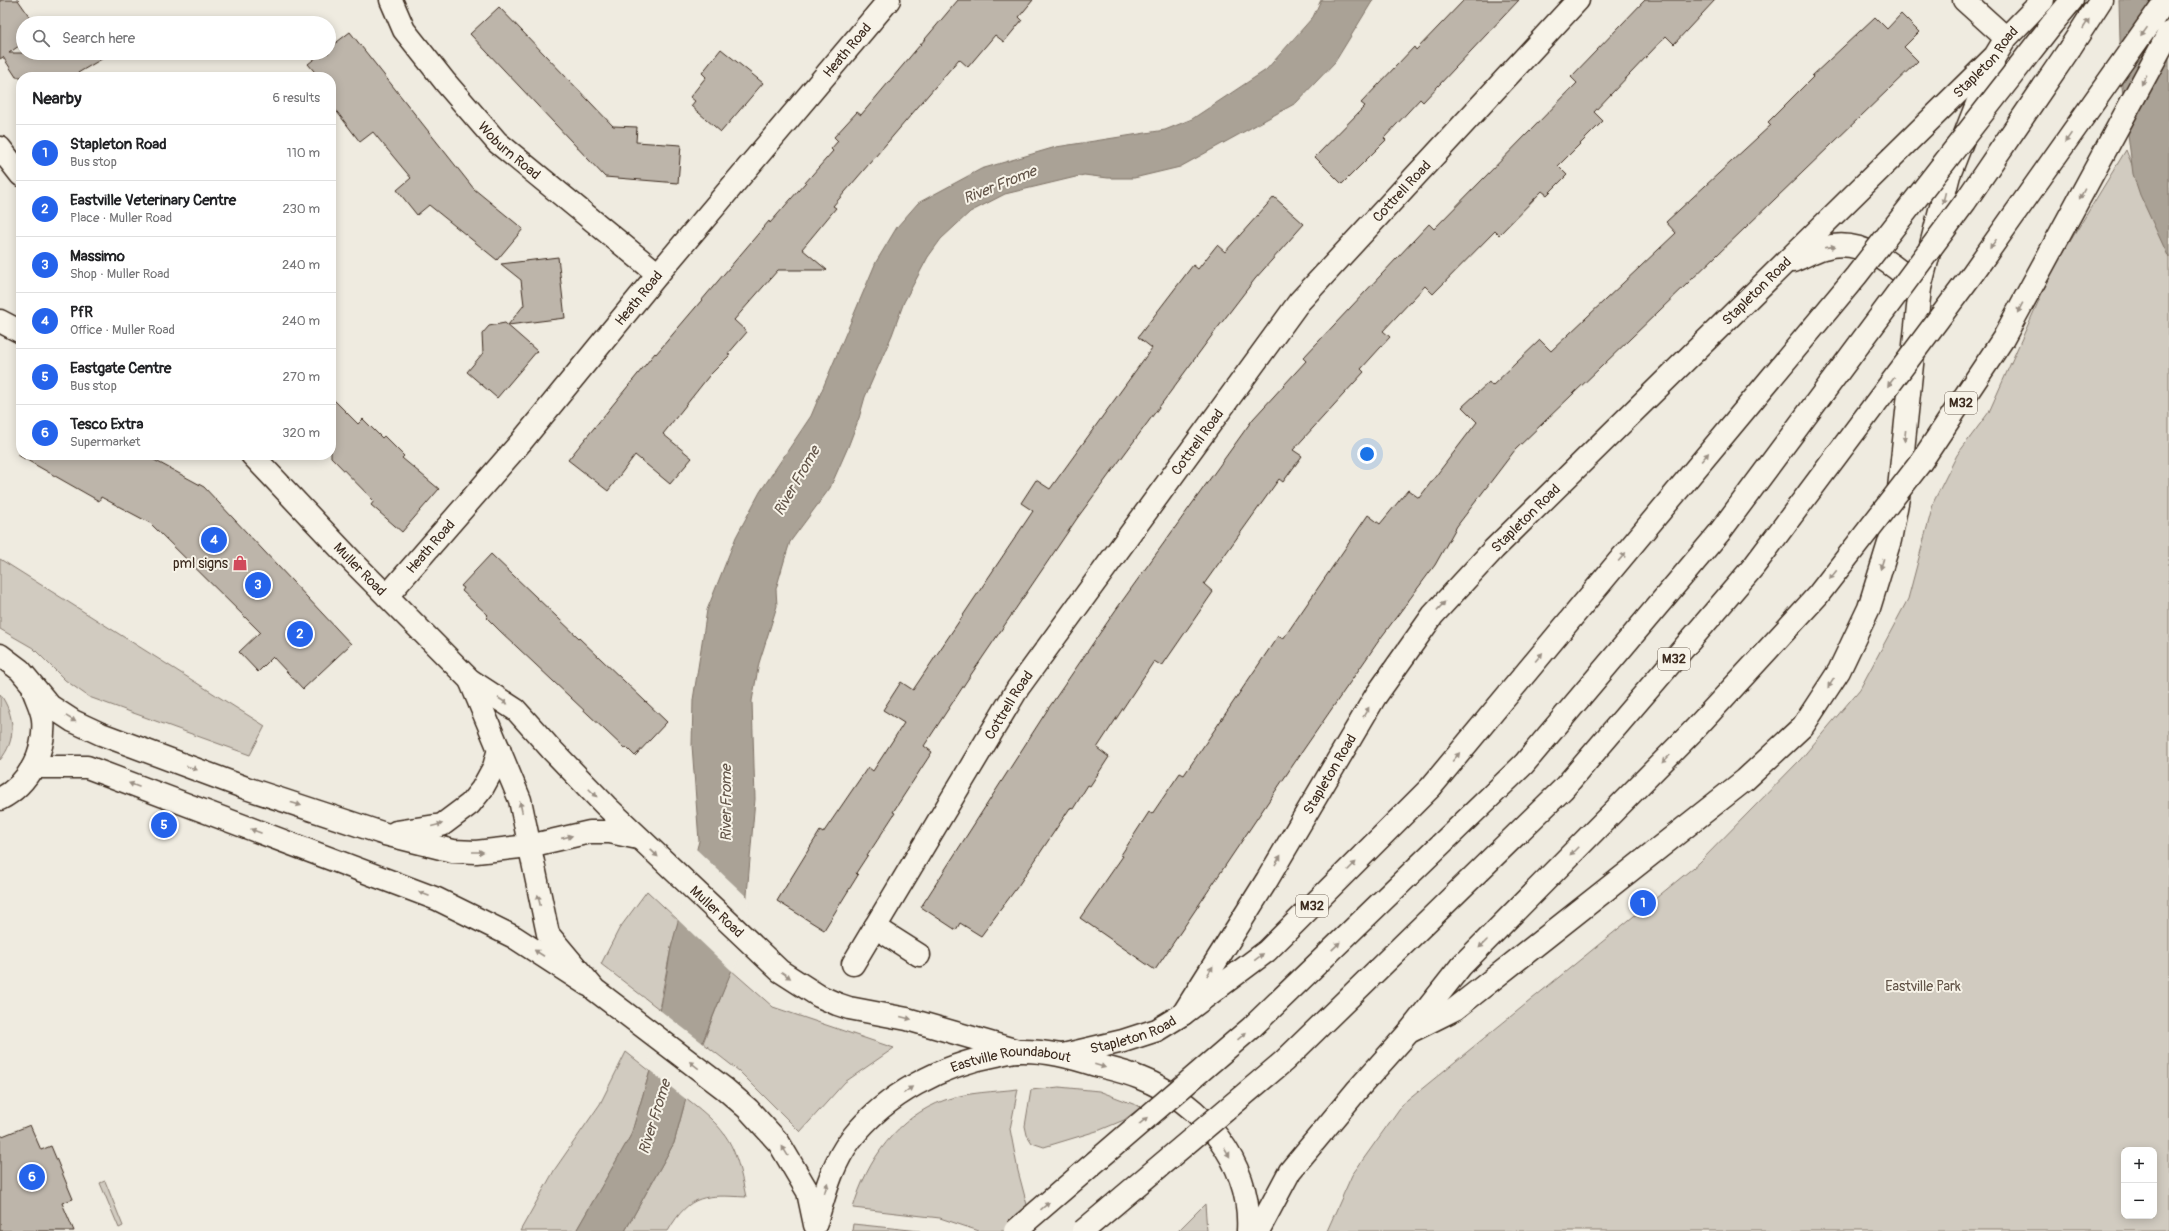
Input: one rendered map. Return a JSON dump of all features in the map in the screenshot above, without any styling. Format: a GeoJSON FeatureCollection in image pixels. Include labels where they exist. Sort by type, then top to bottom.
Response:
{"type":"FeatureCollection","features":[{"type":"Feature","properties":{"kind":"main road","name":"Woburn Road"},"geometry":{"type":"LineString","coordinates":[[391,0],[404,30],[446,83],[497,142],[658,274]]}},
{"type":"Feature","properties":{"kind":"main road","name":"Heath Road"},"geometry":{"type":"LineString","coordinates":[[387,596],[521,442],[658,274],[889,0]]}},
{"type":"Feature","properties":{"kind":"main road","name":"Cottrell Road"},"geometry":{"type":"LineString","coordinates":[[853,964],[1018,688],[1298,302],[1578,0]]}},
{"type":"Feature","properties":{"kind":"main road"},"geometry":{"type":"LineString","coordinates":[[1258,1231],[1271,1204],[1302,1156],[1408,1032],[1455,1009],[1744,780],[1803,726],[1839,670],[1869,608],[1890,540],[1898,498],[1920,288],[1949,175],[2000,47],[1964,0]]}},
{"type":"Feature","properties":{"kind":"main road","name":"Stapleton Road"},"geometry":{"type":"LineString","coordinates":[[1063,1055],[1123,1041],[1157,1030],[1183,1014],[1267,880],[1375,697],[1433,614],[1494,549],[2000,47],[2043,0]]}},
{"type":"Feature","properties":{"kind":"main road","name":"M32"},"geometry":{"type":"LineString","coordinates":[[1183,1014],[1267,951],[1431,787],[1856,276],[2072,0]]}},
{"type":"Feature","properties":{"kind":"main road"},"geometry":{"type":"LineString","coordinates":[[1015,1231],[1252,1027],[1524,764],[1719,533],[1965,202],[2101,0]]}},
{"type":"Feature","properties":{"kind":"main road","name":"M32"},"geometry":{"type":"LineString","coordinates":[[1083,1231],[1284,1061],[1563,789],[1754,566],[1973,273],[2166,0]]}},
{"type":"Feature","properties":{"kind":"main road","name":"M32"},"geometry":{"type":"LineString","coordinates":[[1408,1032],[1461,966],[1693,732],[1818,595],[1921,462],[2003,339],[2169,33]]}},
{"type":"Feature","properties":{"kind":"main road"},"geometry":{"type":"LineString","coordinates":[[0,148],[16,169]]}},
{"type":"Feature","properties":{"kind":"main road"},"geometry":{"type":"LineString","coordinates":[[1780,266],[1826,247],[1853,247],[1865,249],[1896,267],[1920,288]]}},
{"type":"Feature","properties":{"kind":"main road"},"geometry":{"type":"LineString","coordinates":[[0,321],[16,329]]}},
{"type":"Feature","properties":{"kind":"main road","name":"Muller Road"},"geometry":{"type":"LineString","coordinates":[[257,460],[470,680],[516,710],[577,777],[638,838],[756,950],[780,970],[802,986],[837,1004],[849,1008],[907,1018],[1018,1051]]}},
{"type":"Feature","properties":{"kind":"main road"},"geometry":{"type":"LineString","coordinates":[[0,655],[20,670],[31,686],[50,706],[73,721],[101,734],[246,788],[385,834],[453,851],[490,852],[529,846],[590,832],[610,832],[638,838]]}},
{"type":"Feature","properties":{"kind":"main road","name":"Muller Road"},"geometry":{"type":"LineString","coordinates":[[470,680],[520,800],[548,934],[595,990],[725,1089],[748,1109],[779,1142],[808,1192],[815,1228]]}},
{"type":"Feature","properties":{"kind":"main road"},"geometry":{"type":"LineString","coordinates":[[0,799],[17,787],[33,767],[40,750],[43,735],[43,717],[31,686]]}},
{"type":"Feature","properties":{"kind":"main road"},"geometry":{"type":"LineString","coordinates":[[385,834],[442,825],[470,804],[482,789],[494,767],[499,749]]}},
{"type":"Feature","properties":{"kind":"main road"},"geometry":{"type":"LineString","coordinates":[[33,767],[87,767],[437,899],[514,937],[595,990]]}},
{"type":"Feature","properties":{"kind":"main road"},"geometry":{"type":"LineString","coordinates":[[875,927],[919,954]]}},
{"type":"Feature","properties":{"kind":"main road","name":"Eastville Roundabout"},"geometry":{"type":"LineString","coordinates":[[815,1228],[831,1172],[851,1139],[875,1114],[918,1082],[952,1066],[984,1057],[1018,1051],[1063,1055],[1141,1078],[1172,1095],[1202,1118],[1220,1138],[1234,1163],[1241,1180],[1249,1214],[1248,1231]]}},
{"type":"Feature","properties":{"kind":"green space","name":"Eastville Park"},"geometry":{"type":"Polygon","coordinates":[[[2126,150],[2169,256],[2169,1231],[1327,1231],[1352,1175],[1402,1105],[1699,863],[1801,759],[1860,689],[1908,599],[1934,501],[1957,455],[1989,412],[2052,271],[2126,150]]]}},
{"type":"Feature","properties":{"kind":"green space"},"geometry":{"type":"Polygon","coordinates":[[[0,559],[265,726],[250,755],[89,697],[65,680],[33,648],[0,629],[0,559]]]}},
{"type":"Feature","properties":{"kind":"green space"},"geometry":{"type":"Polygon","coordinates":[[[0,694],[9,710],[12,727],[9,744],[0,760],[0,694]]]}},
{"type":"Feature","properties":{"kind":"green space"},"geometry":{"type":"Polygon","coordinates":[[[647,891],[679,921],[671,948],[659,1009],[601,964],[619,929],[647,891]]]}},
{"type":"Feature","properties":{"kind":"green space"},"geometry":{"type":"Polygon","coordinates":[[[731,970],[773,1007],[894,1048],[845,1082],[800,1132],[739,1071],[703,1043],[731,970]]]}},
{"type":"Feature","properties":{"kind":"green space"},"geometry":{"type":"Polygon","coordinates":[[[626,1052],[650,1071],[631,1135],[576,1231],[520,1231],[555,1169],[600,1104],[626,1052]]]}},
{"type":"Feature","properties":{"kind":"green space"},"geometry":{"type":"Polygon","coordinates":[[[1059,1087],[1099,1091],[1141,1107],[1124,1120],[1100,1130],[1044,1147],[1032,1143],[1027,1135],[1025,1126],[1031,1090],[1059,1087]]]}},
{"type":"Feature","properties":{"kind":"green space"},"geometry":{"type":"Polygon","coordinates":[[[1018,1089],[1010,1129],[1018,1171],[1034,1231],[979,1231],[940,1218],[853,1208],[859,1190],[876,1157],[886,1142],[912,1117],[928,1108],[954,1097],[1018,1089]]]}},
{"type":"Feature","properties":{"kind":"green space"},"geometry":{"type":"Polygon","coordinates":[[[686,1098],[712,1120],[728,1140],[734,1151],[746,1197],[720,1196],[700,1199],[684,1209],[668,1231],[625,1231],[674,1143],[686,1098]]]}},
{"type":"Feature","properties":{"kind":"green space"},"geometry":{"type":"Polygon","coordinates":[[[105,1181],[123,1226],[119,1228],[100,1183],[105,1181]]]}},
{"type":"Feature","properties":{"kind":"green space"},"geometry":{"type":"Polygon","coordinates":[[[1205,1204],[1207,1231],[1178,1231],[1205,1204]]]}},
{"type":"Feature","properties":{"kind":"green space"},"geometry":{"type":"Polygon","coordinates":[[[853,1224],[920,1231],[852,1231],[853,1224]]]}},
{"type":"Feature","properties":{"kind":"water","name":"River Frome"},"geometry":{"type":"Polygon","coordinates":[[[1321,0],[1373,0],[1335,62],[1296,103],[1180,167],[1134,178],[1108,178],[1084,175],[1005,194],[970,212],[941,239],[928,257],[904,302],[892,335],[865,397],[848,447],[830,488],[790,542],[776,589],[777,606],[759,663],[752,701],[755,799],[745,919],[736,960],[698,1053],[674,1143],[625,1231],[576,1231],[631,1135],[650,1071],[671,948],[699,841],[692,745],[693,700],[707,610],[736,537],[760,492],[811,416],[876,262],[897,227],[918,203],[981,169],[1056,147],[1165,130],[1192,119],[1266,70],[1313,17],[1321,0]]]}},
{"type":"Feature","properties":{"kind":"water"},"geometry":{"type":"Polygon","coordinates":[[[2119,0],[2169,0],[2169,258],[2140,195],[2133,174],[2121,79],[2119,0]]]}},
{"type":"Feature","properties":{"kind":"pier"},"geometry":{"type":"Polygon","coordinates":[[[695,848],[749,899],[747,920],[738,960],[733,972],[677,919],[695,848]]]}},
{"type":"Feature","properties":{"kind":"pier"},"geometry":{"type":"Polygon","coordinates":[[[657,1008],[704,1044],[687,1100],[648,1069],[657,1008]]]}},
{"type":"Feature","properties":{"kind":"building"},"geometry":{"type":"Polygon","coordinates":[[[0,0],[18,0],[29,16],[16,16],[16,48],[9,53],[16,53],[16,60],[100,60],[80,72],[16,72],[16,77],[3,57],[0,59],[0,0]]]}},
{"type":"Feature","properties":{"kind":"building"},"geometry":{"type":"Polygon","coordinates":[[[958,0],[1033,0],[1019,17],[1022,20],[1004,42],[995,35],[968,67],[959,59],[833,206],[836,208],[802,249],[827,270],[778,270],[734,320],[747,332],[728,354],[730,355],[709,376],[663,434],[692,458],[670,484],[635,455],[608,491],[568,460],[655,353],[656,354],[769,221],[770,223],[833,151],[831,149],[838,141],[834,137],[857,112],[861,115],[958,0]]]}},
{"type":"Feature","properties":{"kind":"building"},"geometry":{"type":"Polygon","coordinates":[[[1464,0],[1519,0],[1423,102],[1420,99],[1384,138],[1386,140],[1342,184],[1315,157],[1365,106],[1361,103],[1414,47],[1416,50],[1464,0]]]}},
{"type":"Feature","properties":{"kind":"building"},"geometry":{"type":"Polygon","coordinates":[[[1645,0],[1715,0],[1674,44],[1666,36],[1594,112],[1603,121],[1558,166],[1567,175],[1547,195],[1542,191],[1499,235],[1495,231],[1433,294],[1425,286],[1383,331],[1390,337],[1361,369],[1364,372],[1293,450],[1302,456],[1283,482],[1279,479],[1204,584],[1213,592],[1162,666],[1154,661],[1097,748],[1109,757],[1090,786],[1088,785],[1073,809],[1070,808],[1018,886],[981,936],[960,923],[956,930],[921,907],[1048,709],[1115,611],[1253,419],[1306,361],[1303,358],[1429,224],[1434,229],[1577,83],[1571,77],[1645,0]]]}},
{"type":"Feature","properties":{"kind":"building"},"geometry":{"type":"Polygon","coordinates":[[[499,7],[613,126],[637,127],[636,142],[681,145],[678,183],[605,177],[470,34],[499,7]]]}},
{"type":"Feature","properties":{"kind":"building"},"geometry":{"type":"Polygon","coordinates":[[[1901,14],[1919,32],[1904,47],[1918,61],[1515,450],[1457,526],[1435,565],[1380,639],[1155,970],[1080,918],[1123,856],[1121,855],[1149,812],[1152,814],[1180,773],[1184,775],[1278,636],[1283,639],[1368,515],[1380,524],[1408,490],[1419,498],[1477,422],[1462,407],[1489,382],[1492,386],[1540,340],[1551,351],[1676,233],[1666,222],[1771,125],[1768,122],[1813,77],[1812,76],[1875,17],[1887,29],[1901,14]]]}},
{"type":"Feature","properties":{"kind":"building"},"geometry":{"type":"Polygon","coordinates":[[[350,32],[474,189],[523,229],[497,260],[429,205],[417,215],[397,190],[411,178],[373,132],[360,142],[336,111],[336,72],[315,72],[308,64],[313,60],[336,60],[336,43],[350,32]]]}},
{"type":"Feature","properties":{"kind":"building"},"geometry":{"type":"Polygon","coordinates":[[[721,49],[763,83],[721,132],[691,106],[695,101],[690,97],[706,77],[702,73],[721,49]]]}},
{"type":"Feature","properties":{"kind":"building"},"geometry":{"type":"Polygon","coordinates":[[[1274,197],[1304,224],[1255,279],[1078,517],[924,746],[932,752],[893,812],[895,813],[856,873],[858,875],[824,930],[777,901],[820,831],[823,833],[868,767],[873,771],[904,723],[883,710],[901,682],[913,690],[1033,511],[1021,503],[1036,480],[1050,489],[1152,348],[1138,337],[1193,265],[1198,269],[1217,245],[1225,252],[1274,197]]]}},
{"type":"Feature","properties":{"kind":"building"},"geometry":{"type":"Polygon","coordinates":[[[558,257],[565,318],[508,325],[524,305],[521,280],[501,264],[558,257]]]}},
{"type":"Feature","properties":{"kind":"building"},"geometry":{"type":"Polygon","coordinates":[[[505,323],[537,351],[497,398],[467,372],[483,353],[482,334],[489,326],[505,323]]]}},
{"type":"Feature","properties":{"kind":"building"},"geometry":{"type":"Polygon","coordinates":[[[336,402],[358,424],[363,419],[382,438],[384,436],[404,456],[402,458],[439,489],[402,532],[371,505],[374,501],[334,460],[336,460],[336,402]]]}},
{"type":"Feature","properties":{"kind":"building"},"geometry":{"type":"Polygon","coordinates":[[[27,460],[154,460],[204,487],[351,644],[303,689],[273,657],[258,672],[239,652],[260,632],[150,523],[101,497],[99,501],[27,460]]]}},
{"type":"Feature","properties":{"kind":"building"},"geometry":{"type":"Polygon","coordinates":[[[491,554],[667,722],[635,756],[626,747],[624,748],[500,631],[486,617],[488,615],[462,591],[464,588],[461,586],[491,554]]]}},
{"type":"Feature","properties":{"kind":"building"},"geometry":{"type":"Polygon","coordinates":[[[30,1125],[41,1150],[51,1146],[73,1199],[62,1203],[74,1231],[0,1231],[0,1137],[30,1125]]]}},
{"type":"Feature","properties":{"kind":"place","name":"PfR"},"geometry":{"type":"Point","coordinates":[214,540]}},
{"type":"Feature","properties":{"kind":"place","name":"pml signs"},"geometry":{"type":"Point","coordinates":[240,563]}},
{"type":"Feature","properties":{"kind":"place","name":"Massimo"},"geometry":{"type":"Point","coordinates":[258,585]}},
{"type":"Feature","properties":{"kind":"place","name":"Eastville Veterinary Centre"},"geometry":{"type":"Point","coordinates":[300,634]}},
{"type":"Feature","properties":{"kind":"place","name":"Eastgate Centre"},"geometry":{"type":"Point","coordinates":[164,825]}},
{"type":"Feature","properties":{"kind":"place","name":"Stapleton Road"},"geometry":{"type":"Point","coordinates":[1643,903]}},
{"type":"Feature","properties":{"kind":"place","name":"Tesco Extra"},"geometry":{"type":"Point","coordinates":[32,1177]}}]}
